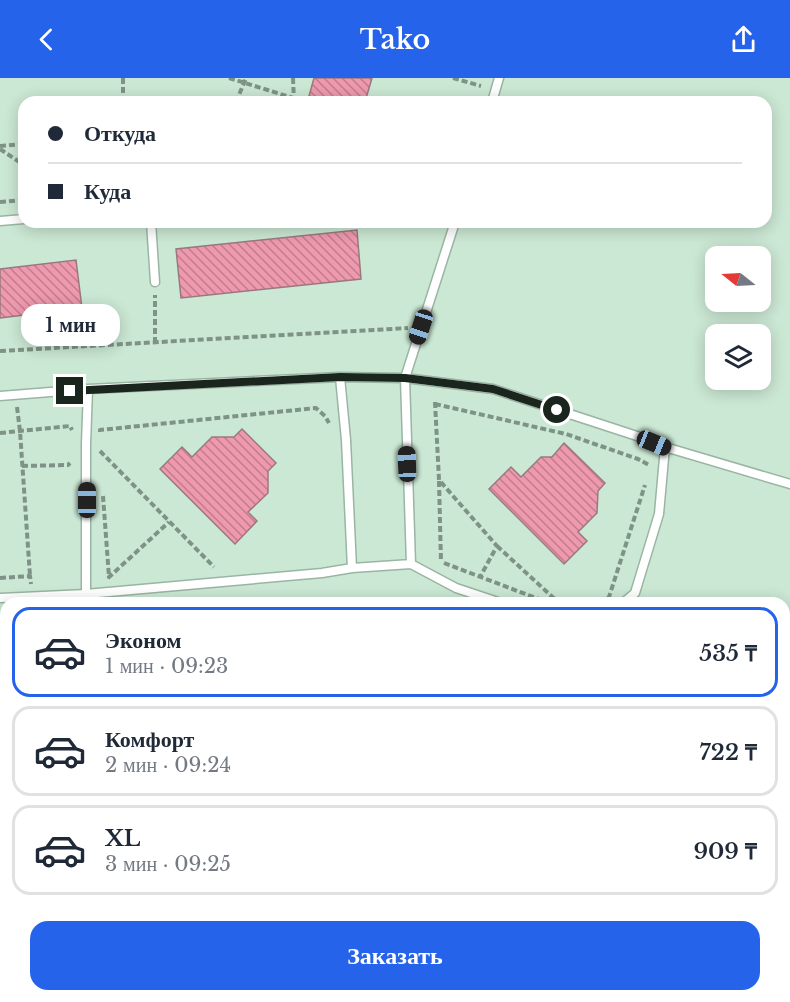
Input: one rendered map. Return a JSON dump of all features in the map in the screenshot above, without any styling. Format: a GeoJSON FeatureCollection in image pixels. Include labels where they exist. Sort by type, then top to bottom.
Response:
{"type":"FeatureCollection","features":[{"type":"Feature","properties":{"kind":"lane"},"geometry":{"type":"LineString","coordinates":[[494,96],[499,78]]}},
{"type":"Feature","properties":{"kind":"lane"},"geometry":{"type":"LineString","coordinates":[[0,221],[18,220]]}},
{"type":"Feature","properties":{"kind":"lane"},"geometry":{"type":"LineString","coordinates":[[150,228],[155,282]]}},
{"type":"Feature","properties":{"kind":"lane"},"geometry":{"type":"LineString","coordinates":[[411,564],[405,378],[453,228]]}},
{"type":"Feature","properties":{"kind":"lane"},"geometry":{"type":"LineString","coordinates":[[340,377],[346,440],[352,568]]}},
{"type":"Feature","properties":{"kind":"lane"},"geometry":{"type":"LineString","coordinates":[[0,396],[340,377],[433,381],[493,389],[665,447],[790,484]]}},
{"type":"Feature","properties":{"kind":"lane"},"geometry":{"type":"LineString","coordinates":[[86,594],[88,390]]}},
{"type":"Feature","properties":{"kind":"lane"},"geometry":{"type":"LineString","coordinates":[[630,597],[635,593],[659,514],[665,447]]}},
{"type":"Feature","properties":{"kind":"lane"},"geometry":{"type":"LineString","coordinates":[[22,597],[86,594],[411,564],[456,588],[483,597]]}},
{"type":"Feature","properties":{"kind":"path"},"geometry":{"type":"LineString","coordinates":[[123,78],[123,96]]}},
{"type":"Feature","properties":{"kind":"path"},"geometry":{"type":"LineString","coordinates":[[229,78],[245,80],[283,96]]}},
{"type":"Feature","properties":{"kind":"path"},"geometry":{"type":"LineString","coordinates":[[292,78],[293,96]]}},
{"type":"Feature","properties":{"kind":"path"},"geometry":{"type":"LineString","coordinates":[[453,78],[495,90]]}},
{"type":"Feature","properties":{"kind":"path"},"geometry":{"type":"LineString","coordinates":[[238,96],[245,80]]}},
{"type":"Feature","properties":{"kind":"path"},"geometry":{"type":"LineString","coordinates":[[0,147],[18,145]]}},
{"type":"Feature","properties":{"kind":"path"},"geometry":{"type":"LineString","coordinates":[[0,147],[18,160]]}},
{"type":"Feature","properties":{"kind":"path"},"geometry":{"type":"LineString","coordinates":[[0,201],[18,200]]}},
{"type":"Feature","properties":{"kind":"path"},"geometry":{"type":"LineString","coordinates":[[154,343],[155,282]]}},
{"type":"Feature","properties":{"kind":"path"},"geometry":{"type":"LineString","coordinates":[[0,351],[421,327]]}},
{"type":"Feature","properties":{"kind":"path"},"geometry":{"type":"LineString","coordinates":[[433,381],[441,562]]}},
{"type":"Feature","properties":{"kind":"path"},"geometry":{"type":"LineString","coordinates":[[15,395],[20,431],[30,576]]}},
{"type":"Feature","properties":{"kind":"path"},"geometry":{"type":"LineString","coordinates":[[435,404],[566,434],[638,459],[651,466]]}},
{"type":"Feature","properties":{"kind":"path"},"geometry":{"type":"LineString","coordinates":[[100,462],[100,430],[316,408],[325,416],[332,428]]}},
{"type":"Feature","properties":{"kind":"path"},"geometry":{"type":"LineString","coordinates":[[0,432],[70,426],[76,435]]}},
{"type":"Feature","properties":{"kind":"path"},"geometry":{"type":"LineString","coordinates":[[100,451],[214,567]]}},
{"type":"Feature","properties":{"kind":"path"},"geometry":{"type":"LineString","coordinates":[[22,466],[68,465],[76,457]]}},
{"type":"Feature","properties":{"kind":"path"},"geometry":{"type":"LineString","coordinates":[[609,597],[648,477]]}},
{"type":"Feature","properties":{"kind":"path"},"geometry":{"type":"LineString","coordinates":[[439,480],[496,546],[552,597]]}},
{"type":"Feature","properties":{"kind":"path"},"geometry":{"type":"LineString","coordinates":[[102,485],[109,577]]}},
{"type":"Feature","properties":{"kind":"path"},"geometry":{"type":"LineString","coordinates":[[86,594],[109,577],[170,522]]}},
{"type":"Feature","properties":{"kind":"path"},"geometry":{"type":"LineString","coordinates":[[480,577],[496,546]]}},
{"type":"Feature","properties":{"kind":"path"},"geometry":{"type":"LineString","coordinates":[[410,549],[533,597]]}},
{"type":"Feature","properties":{"kind":"path"},"geometry":{"type":"LineString","coordinates":[[203,568],[225,566]]}},
{"type":"Feature","properties":{"kind":"path"},"geometry":{"type":"LineString","coordinates":[[109,577],[116,576]]}},
{"type":"Feature","properties":{"kind":"building"},"geometry":{"type":"Polygon","coordinates":[[[314,78],[372,78],[367,96],[309,96],[314,78]]]}},
{"type":"Feature","properties":{"kind":"building"},"geometry":{"type":"Polygon","coordinates":[[[357,230],[361,279],[181,298],[176,249],[357,230]]]}},
{"type":"Feature","properties":{"kind":"building"},"geometry":{"type":"Polygon","coordinates":[[[76,260],[82,308],[0,318],[0,269],[76,260]]]}},
{"type":"Feature","properties":{"kind":"building"},"geometry":{"type":"Polygon","coordinates":[[[242,429],[276,463],[268,471],[268,493],[248,512],[257,521],[235,544],[160,469],[182,447],[192,457],[212,437],[234,437],[242,429]]]}},
{"type":"Feature","properties":{"kind":"building"},"geometry":{"type":"Polygon","coordinates":[[[564,443],[605,483],[598,491],[597,513],[578,532],[587,541],[564,564],[489,489],[511,467],[521,477],[541,457],[552,457],[564,443]]]}},
{"type":"Feature","properties":{"kind":"route"},"geometry":{"type":"LineString","coordinates":[[70,391],[340,377],[405,378],[493,389],[557,410]]}}]}
